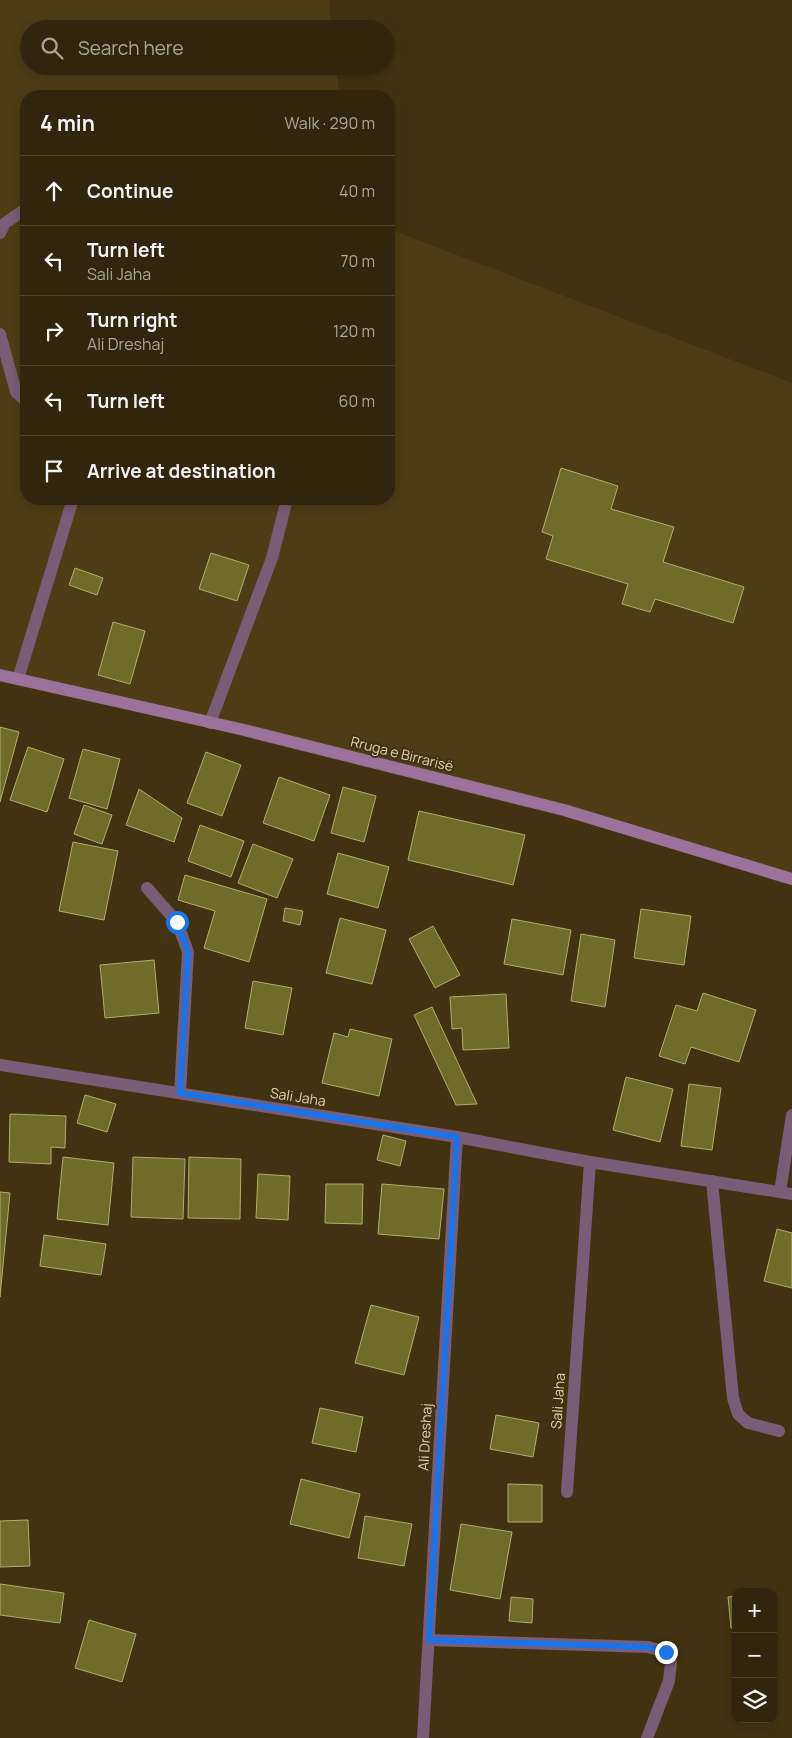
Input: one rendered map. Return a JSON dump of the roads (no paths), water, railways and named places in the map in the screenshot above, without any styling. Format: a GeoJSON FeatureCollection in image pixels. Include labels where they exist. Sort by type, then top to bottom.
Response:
{"type":"FeatureCollection","features":[{"type":"Feature","properties":{"kind":"street"},"geometry":{"type":"LineString","coordinates":[[0,233],[4,223],[20,213]]}},
{"type":"Feature","properties":{"kind":"street"},"geometry":{"type":"LineString","coordinates":[[0,334],[16,392],[20,396]]}},
{"type":"Feature","properties":{"kind":"street"},"geometry":{"type":"LineString","coordinates":[[18,679],[71,505]]}},
{"type":"Feature","properties":{"kind":"street"},"geometry":{"type":"LineString","coordinates":[[210,722],[272,558],[285,505]]}},
{"type":"Feature","properties":{"kind":"street","name":"Rruga e Birrarisë"},"geometry":{"type":"LineString","coordinates":[[0,675],[210,722],[564,810],[792,878]]}},
{"type":"Feature","properties":{"kind":"street"},"geometry":{"type":"LineString","coordinates":[[147,888],[177,922],[188,952],[180,1093]]}},
{"type":"Feature","properties":{"kind":"street","name":"Sali Jaha"},"geometry":{"type":"LineString","coordinates":[[0,1065],[457,1137],[590,1162],[786,1193]]}},
{"type":"Feature","properties":{"kind":"street"},"geometry":{"type":"LineString","coordinates":[[786,1193],[792,1115]]}},
{"type":"Feature","properties":{"kind":"street","name":"Ali Dreshaj"},"geometry":{"type":"LineString","coordinates":[[423,1738],[457,1137]]}},
{"type":"Feature","properties":{"kind":"street","name":"Sali Jaha"},"geometry":{"type":"LineString","coordinates":[[567,1492],[590,1162]]}},
{"type":"Feature","properties":{"kind":"street"},"geometry":{"type":"LineString","coordinates":[[712,1182],[733,1398],[738,1414],[748,1423],[779,1431]]}},
{"type":"Feature","properties":{"kind":"street"},"geometry":{"type":"LineString","coordinates":[[429,1640],[648,1647],[666,1652],[671,1662],[669,1681],[646,1738]]}}]}
